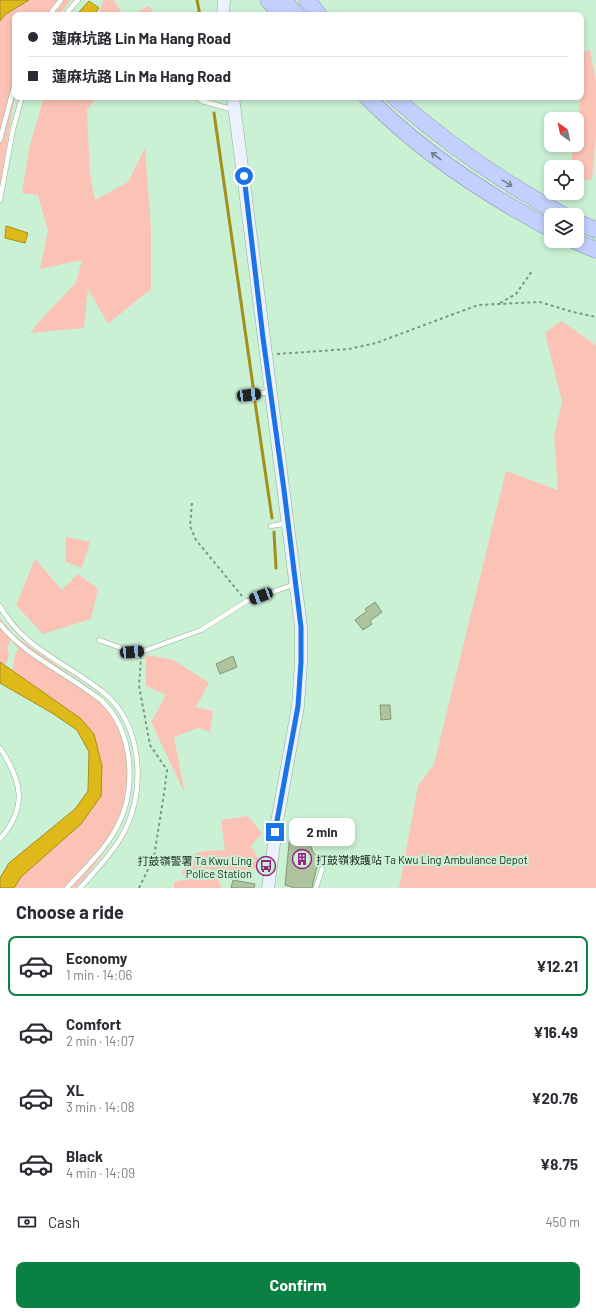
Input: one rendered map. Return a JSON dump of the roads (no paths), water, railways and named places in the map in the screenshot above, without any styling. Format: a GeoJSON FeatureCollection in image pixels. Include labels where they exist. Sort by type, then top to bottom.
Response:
{"type":"FeatureCollection","features":[{"type":"Feature","properties":{"kind":"highway"},"geometry":{"type":"LineString","coordinates":[[268,0],[279,12]]}},
{"type":"Feature","properties":{"kind":"highway"},"geometry":{"type":"LineString","coordinates":[[284,0],[294,12]]}},
{"type":"Feature","properties":{"kind":"highway"},"geometry":{"type":"LineString","coordinates":[[307,0],[317,12]]}},
{"type":"Feature","properties":{"kind":"highway"},"geometry":{"type":"LineString","coordinates":[[313,0],[318,12]]}},
{"type":"Feature","properties":{"kind":"highway"},"geometry":{"type":"LineString","coordinates":[[370,100],[419,144],[461,175],[498,199],[544,225]]}},
{"type":"Feature","properties":{"kind":"highway"},"geometry":{"type":"LineString","coordinates":[[397,100],[422,122],[474,162],[550,208]]}},
{"type":"Feature","properties":{"kind":"highway"},"geometry":{"type":"LineString","coordinates":[[584,225],[596,230]]}},
{"type":"Feature","properties":{"kind":"highway"},"geometry":{"type":"LineString","coordinates":[[584,245],[596,250]]}},
{"type":"Feature","properties":{"kind":"street"},"geometry":{"type":"LineString","coordinates":[[223,12],[224,0]]}},
{"type":"Feature","properties":{"kind":"street"},"geometry":{"type":"LineString","coordinates":[[233,100],[301,627],[300,685],[294,731],[276,828],[268,888]]}},
{"type":"Feature","properties":{"kind":"lane"},"geometry":{"type":"LineString","coordinates":[[51,12],[61,0]]}},
{"type":"Feature","properties":{"kind":"lane"},"geometry":{"type":"LineString","coordinates":[[68,12],[78,0]]}},
{"type":"Feature","properties":{"kind":"lane"},"geometry":{"type":"LineString","coordinates":[[0,140],[12,94]]}},
{"type":"Feature","properties":{"kind":"lane"},"geometry":{"type":"LineString","coordinates":[[0,200],[13,129],[21,100]]}},
{"type":"Feature","properties":{"kind":"lane"},"geometry":{"type":"LineString","coordinates":[[200,100],[235,111]]}},
{"type":"Feature","properties":{"kind":"lane"},"geometry":{"type":"LineString","coordinates":[[249,395],[270,392]]}},
{"type":"Feature","properties":{"kind":"lane"},"geometry":{"type":"LineString","coordinates":[[271,526],[288,523]]}},
{"type":"Feature","properties":{"kind":"lane"},"geometry":{"type":"LineString","coordinates":[[99,640],[132,652],[141,652],[201,630],[247,601],[295,584]]}},
{"type":"Feature","properties":{"kind":"lane"},"geometry":{"type":"LineString","coordinates":[[0,606],[14,627],[29,641],[99,689],[112,700],[124,719],[134,742],[138,777],[131,818],[114,847],[80,888]]}},
{"type":"Feature","properties":{"kind":"lane"},"geometry":{"type":"LineString","coordinates":[[0,624],[14,640],[25,649],[101,700],[118,723],[125,742],[129,761],[130,782],[128,799],[117,826],[105,844],[67,888]]}},
{"type":"Feature","properties":{"kind":"lane"},"geometry":{"type":"LineString","coordinates":[[0,748],[14,771],[18,783],[19,795],[17,809],[12,822],[0,839]]}},
{"type":"Feature","properties":{"kind":"lane"},"geometry":{"type":"LineString","coordinates":[[316,888],[322,869]]}},
{"type":"Feature","properties":{"kind":"waterway"},"geometry":{"type":"LineString","coordinates":[[197,0],[199,12]]}},
{"type":"Feature","properties":{"kind":"waterway"},"geometry":{"type":"LineString","coordinates":[[214,113],[253,386]]}},
{"type":"Feature","properties":{"kind":"waterway"},"geometry":{"type":"LineString","coordinates":[[255,402],[272,518]]}},
{"type":"Feature","properties":{"kind":"waterway"},"geometry":{"type":"LineString","coordinates":[[274,532],[276,568]]}},
{"type":"Feature","properties":{"kind":"place","name":"打鼓嶺救護站 Ta Kwu Ling Ambulance Depot"},"geometry":{"type":"Point","coordinates":[302,859]}},
{"type":"Feature","properties":{"kind":"place","name":"打鼓嶺警署 Ta Kwu Ling Police Station"},"geometry":{"type":"Point","coordinates":[266,866]}}]}
